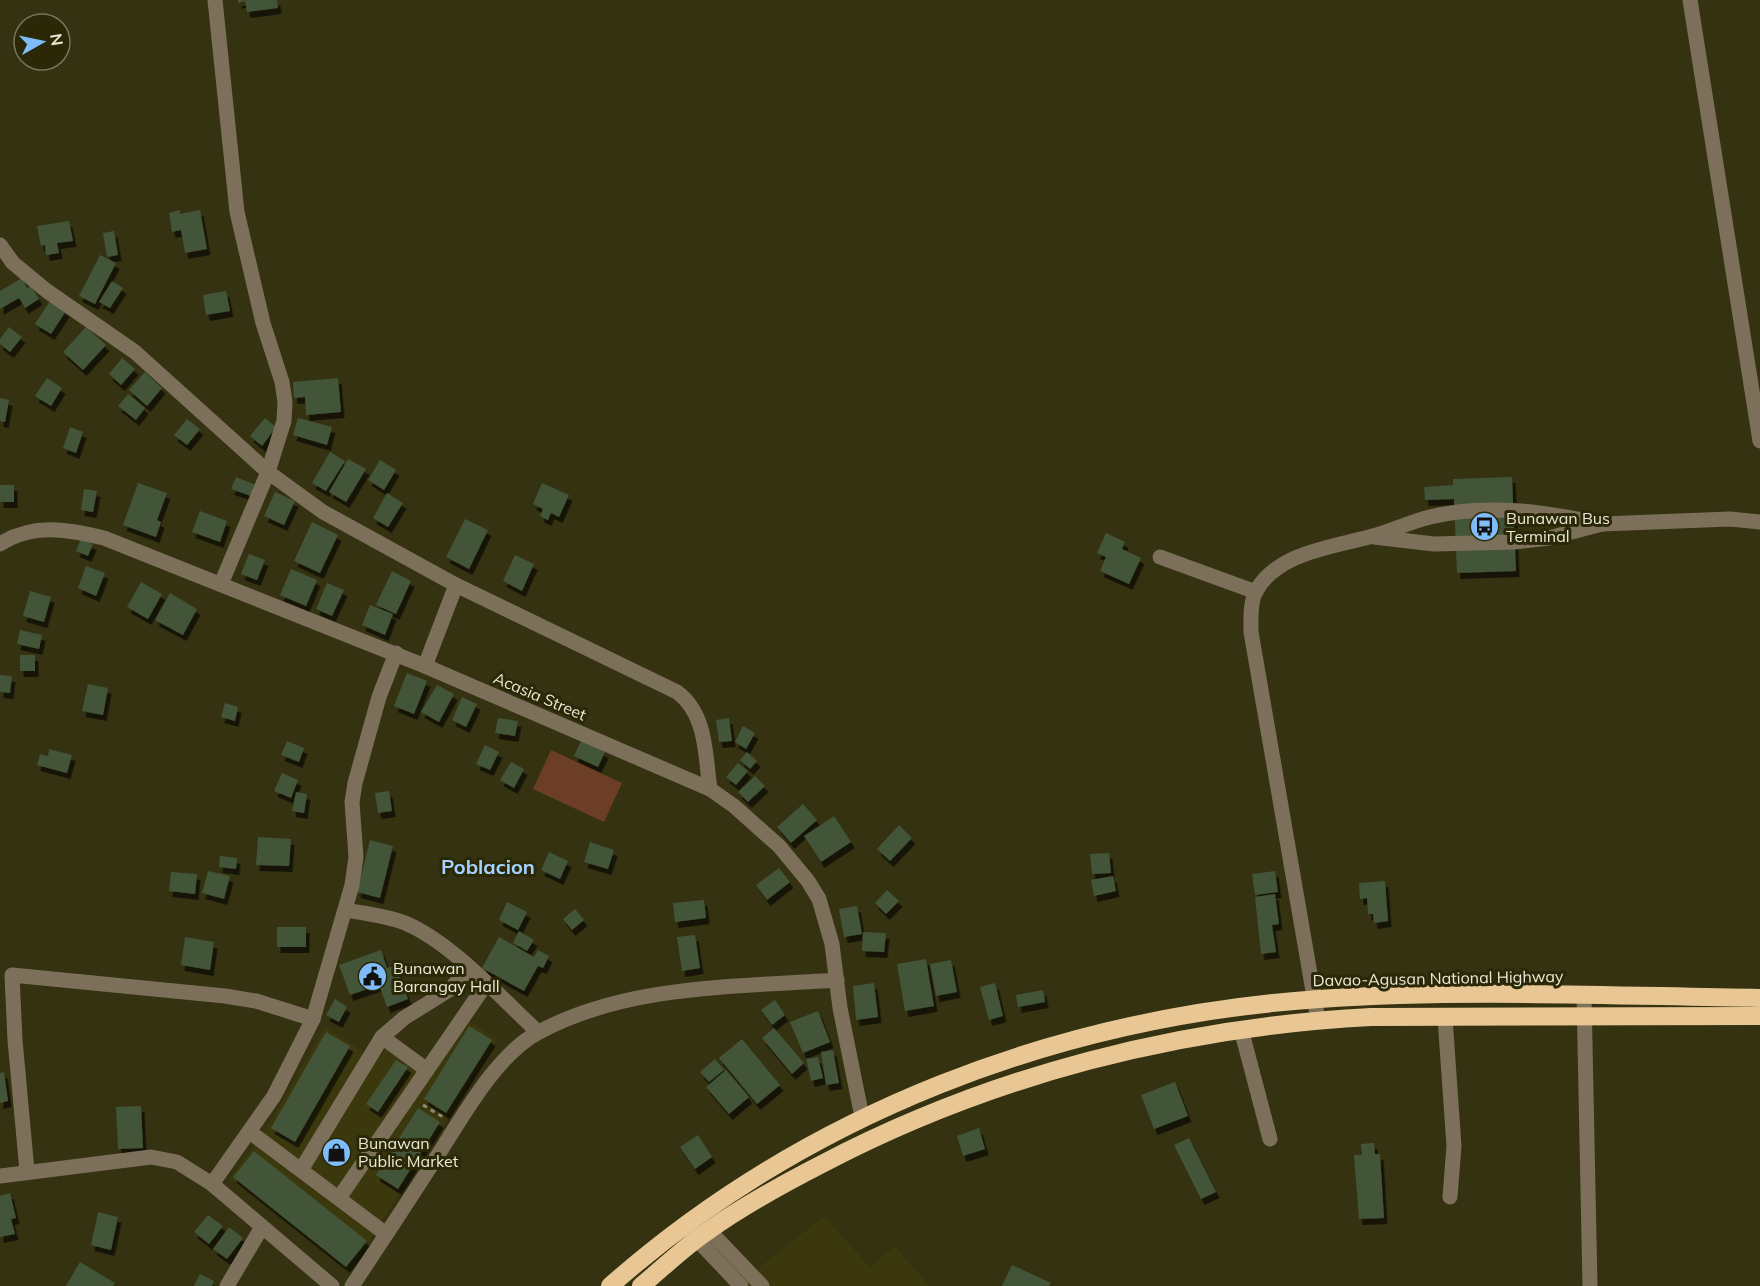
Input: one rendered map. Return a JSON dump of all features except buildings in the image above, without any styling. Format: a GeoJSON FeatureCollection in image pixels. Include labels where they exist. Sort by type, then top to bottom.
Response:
{"type":"FeatureCollection","features":[{"type":"Feature","properties":{"kind":"highway","name":"Davao-Agusan National Highway"},"geometry":{"type":"LineString","coordinates":[[610,1286],[689,1220],[766,1170],[862,1117],[955,1078],[1040,1049],[1135,1025],[1238,1007],[1371,996],[1584,995],[1760,998]]}},
{"type":"Feature","properties":{"kind":"highway"},"geometry":{"type":"LineString","coordinates":[[641,1286],[702,1235],[776,1188],[872,1138],[965,1100],[1048,1071],[1142,1047],[1240,1029],[1318,1020],[1760,1016]]}},
{"type":"Feature","properties":{"kind":"highway"},"geometry":{"type":"LineString","coordinates":[[837,1131],[847,1151]]}},
{"type":"Feature","properties":{"kind":"street"},"geometry":{"type":"LineString","coordinates":[[214,0],[237,212],[263,323],[282,382],[285,402],[284,421],[268,472],[221,584]]}},
{"type":"Feature","properties":{"kind":"street"},"geometry":{"type":"LineString","coordinates":[[1690,0],[1760,441]]}},
{"type":"Feature","properties":{"kind":"street"},"geometry":{"type":"LineString","coordinates":[[0,245],[13,263],[47,291],[135,352],[268,472],[322,512],[456,585],[677,692],[687,699],[698,716],[710,789]]}},
{"type":"Feature","properties":{"kind":"street"},"geometry":{"type":"LineString","coordinates":[[1318,1020],[1251,632],[1251,612],[1256,592],[1268,577],[1313,551],[1371,537],[1406,523],[1454,513],[1536,511],[1602,524]]}},
{"type":"Feature","properties":{"kind":"street"},"geometry":{"type":"LineString","coordinates":[[1371,537],[1434,544],[1515,542],[1549,538],[1602,524],[1730,519],[1760,522]]}},
{"type":"Feature","properties":{"kind":"street","name":"Acasia Street"},"geometry":{"type":"LineString","coordinates":[[0,544],[17,534],[48,528],[81,532],[104,538],[425,666],[710,789],[779,846],[808,881],[819,899],[826,919],[862,1117]]}},
{"type":"Feature","properties":{"kind":"street"},"geometry":{"type":"LineString","coordinates":[[1160,557],[1256,592]]}},
{"type":"Feature","properties":{"kind":"street"},"geometry":{"type":"LineString","coordinates":[[425,666],[456,585]]}},
{"type":"Feature","properties":{"kind":"street"},"geometry":{"type":"LineString","coordinates":[[212,1184],[250,1132],[296,1057],[313,1019],[347,910],[357,838],[352,802],[360,762],[396,654]]}},
{"type":"Feature","properties":{"kind":"street"},"geometry":{"type":"LineString","coordinates":[[347,910],[405,923],[426,934],[469,969],[538,1032]]}},
{"type":"Feature","properties":{"kind":"street"},"geometry":{"type":"LineString","coordinates":[[301,1170],[382,1037],[404,1018],[449,990],[469,969]]}},
{"type":"Feature","properties":{"kind":"street"},"geometry":{"type":"LineString","coordinates":[[27,1171],[15,1040],[12,975],[225,996],[256,1001],[313,1019]]}},
{"type":"Feature","properties":{"kind":"street"},"geometry":{"type":"LineString","coordinates":[[352,1286],[495,1072],[517,1049],[538,1032],[605,1006],[641,998],[677,992],[837,980]]}},
{"type":"Feature","properties":{"kind":"street"},"geometry":{"type":"LineString","coordinates":[[339,1198],[486,984]]}},
{"type":"Feature","properties":{"kind":"street"},"geometry":{"type":"LineString","coordinates":[[1584,995],[1590,1286]]}},
{"type":"Feature","properties":{"kind":"street"},"geometry":{"type":"LineString","coordinates":[[1445,1018],[1454,1146],[1450,1197]]}},
{"type":"Feature","properties":{"kind":"street"},"geometry":{"type":"LineString","coordinates":[[1240,1029],[1270,1139]]}},
{"type":"Feature","properties":{"kind":"street"},"geometry":{"type":"LineString","coordinates":[[382,1037],[427,1070]]}},
{"type":"Feature","properties":{"kind":"street"},"geometry":{"type":"LineString","coordinates":[[250,1132],[386,1234]]}},
{"type":"Feature","properties":{"kind":"street"},"geometry":{"type":"LineString","coordinates":[[0,1176],[151,1157],[177,1162],[212,1184],[332,1286]]}},
{"type":"Feature","properties":{"kind":"street"},"geometry":{"type":"LineString","coordinates":[[689,1220],[741,1286]]}},
{"type":"Feature","properties":{"kind":"street"},"geometry":{"type":"LineString","coordinates":[[228,1286],[262,1227]]}},
{"type":"Feature","properties":{"kind":"street"},"geometry":{"type":"LineString","coordinates":[[702,1235],[762,1286]]}},
{"type":"Feature","properties":{"kind":"path"},"geometry":{"type":"LineString","coordinates":[[409,1096],[457,1126]]}},
{"type":"Feature","properties":{"kind":"shaded area"},"geometry":{"type":"Polygon","coordinates":[[[551,750],[622,783],[604,822],[533,789],[551,750]]]}},
{"type":"Feature","properties":{"kind":"shaded area","name":"Bunawan Public Market"},"geometry":{"type":"Polygon","coordinates":[[[468,1021],[497,1039],[349,1273],[230,1178],[268,1126],[325,1026],[376,1061],[386,1047],[431,1077],[468,1021]]]}},
{"type":"Feature","properties":{"kind":"shaded area"},"geometry":{"type":"Polygon","coordinates":[[[824,1216],[870,1267],[895,1246],[929,1286],[736,1286],[824,1216]]]}},
{"type":"Feature","properties":{"kind":"place","name":"Bunawan Bus Terminal"},"geometry":{"type":"Point","coordinates":[1485,527]}},
{"type":"Feature","properties":{"kind":"place","name":"Bunawan Barangay Hall"},"geometry":{"type":"Point","coordinates":[372,977]}},
{"type":"Feature","properties":{"kind":"place","name":"Bunawan Public Market"},"geometry":{"type":"Point","coordinates":[337,1152]}},
{"type":"Feature","properties":{"kind":"district","name":"Poblacion"},"geometry":{"type":"Point","coordinates":[488,866]}}]}
